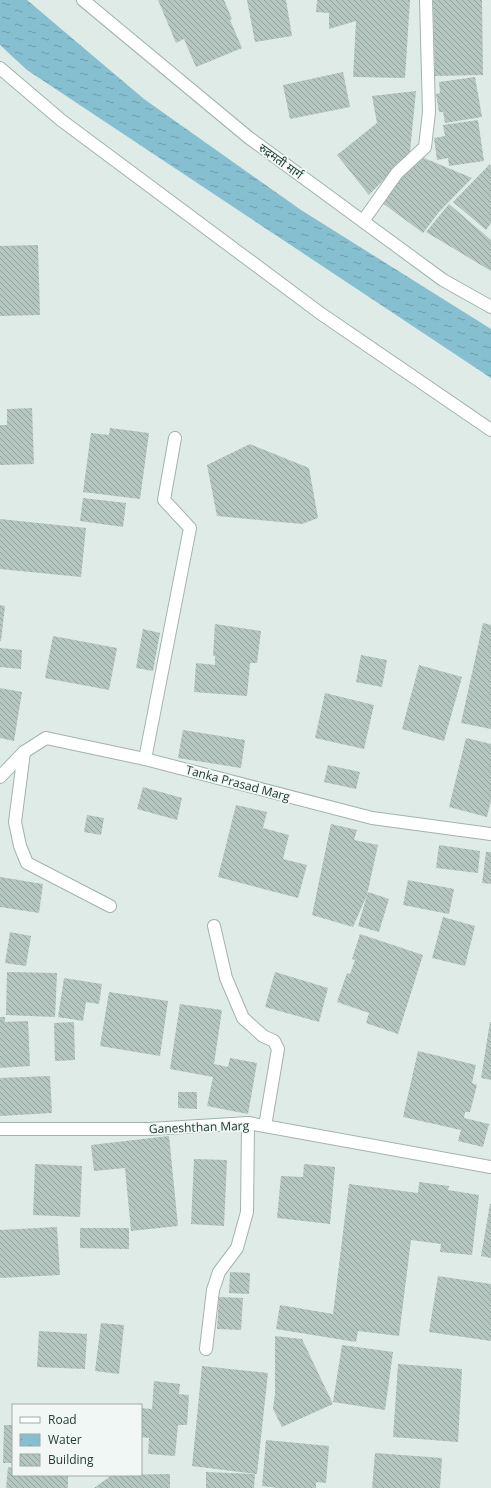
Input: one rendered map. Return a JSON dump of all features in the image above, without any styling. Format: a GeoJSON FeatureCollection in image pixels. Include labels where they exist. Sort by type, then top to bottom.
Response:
{"type":"FeatureCollection","features":[{"type":"Feature","properties":{"kind":"street","name":"रुद्रमती मार्ग"},"geometry":{"type":"LineString","coordinates":[[83,0],[248,137],[443,280],[491,307]]}},
{"type":"Feature","properties":{"kind":"street"},"geometry":{"type":"LineString","coordinates":[[363,221],[397,173],[425,147],[429,112],[426,0]]}},
{"type":"Feature","properties":{"kind":"street"},"geometry":{"type":"LineString","coordinates":[[0,68],[61,120],[320,313],[491,430]]}},
{"type":"Feature","properties":{"kind":"street"},"geometry":{"type":"LineString","coordinates":[[145,759],[190,528],[164,500],[174,438]]}},
{"type":"Feature","properties":{"kind":"street","name":"Tanka Prasad Marg"},"geometry":{"type":"LineString","coordinates":[[0,777],[24,752],[46,738],[145,759],[372,818],[491,834]]}},
{"type":"Feature","properties":{"kind":"street"},"geometry":{"type":"LineString","coordinates":[[24,752],[15,822],[20,846],[27,863],[110,906]]}},
{"type":"Feature","properties":{"kind":"street"},"geometry":{"type":"LineString","coordinates":[[214,926],[226,978],[243,1018],[263,1036],[274,1041],[278,1049],[265,1126]]}},
{"type":"Feature","properties":{"kind":"street"},"geometry":{"type":"LineString","coordinates":[[206,1349],[213,1290],[219,1272],[237,1248],[247,1212],[248,1123]]}},
{"type":"Feature","properties":{"kind":"street","name":"Ganeshthan Marg"},"geometry":{"type":"LineString","coordinates":[[0,1129],[150,1129],[248,1123],[491,1167]]}},
{"type":"Feature","properties":{"kind":"water"},"geometry":{"type":"Polygon","coordinates":[[[0,0],[27,0],[144,99],[301,210],[491,329],[491,378],[27,70],[0,45],[0,0]]]}},
{"type":"Feature","properties":{"kind":"building"},"geometry":{"type":"Polygon","coordinates":[[[158,0],[224,0],[232,19],[230,20],[242,48],[196,67],[184,39],[176,43],[158,0]]]}},
{"type":"Feature","properties":{"kind":"building"},"geometry":{"type":"Polygon","coordinates":[[[247,0],[286,0],[292,36],[255,42],[247,0]]]}},
{"type":"Feature","properties":{"kind":"building"},"geometry":{"type":"Polygon","coordinates":[[[317,0],[410,0],[405,78],[353,77],[356,21],[329,29],[329,13],[316,12],[317,0]]]}},
{"type":"Feature","properties":{"kind":"building"},"geometry":{"type":"Polygon","coordinates":[[[433,0],[482,0],[483,75],[435,76],[433,0]]]}},
{"type":"Feature","properties":{"kind":"building"},"geometry":{"type":"Polygon","coordinates":[[[343,72],[350,107],[290,119],[283,85],[343,72]]]}},
{"type":"Feature","properties":{"kind":"building"},"geometry":{"type":"Polygon","coordinates":[[[475,77],[482,117],[445,123],[443,112],[439,112],[436,94],[440,93],[439,82],[475,77]]]}},
{"type":"Feature","properties":{"kind":"building"},"geometry":{"type":"Polygon","coordinates":[[[416,91],[410,152],[369,195],[337,155],[377,123],[372,96],[416,91]]]}},
{"type":"Feature","properties":{"kind":"building"},"geometry":{"type":"Polygon","coordinates":[[[478,120],[484,161],[449,166],[448,158],[437,160],[434,138],[445,136],[443,125],[478,120]]]}},
{"type":"Feature","properties":{"kind":"building"},"geometry":{"type":"Polygon","coordinates":[[[424,158],[472,178],[439,212],[423,233],[381,202],[396,181],[424,158]]]}},
{"type":"Feature","properties":{"kind":"building"},"geometry":{"type":"Polygon","coordinates":[[[490,164],[491,223],[486,230],[453,202],[490,164]]]}},
{"type":"Feature","properties":{"kind":"building"},"geometry":{"type":"Polygon","coordinates":[[[449,204],[491,240],[491,271],[426,232],[449,204]]]}},
{"type":"Feature","properties":{"kind":"building"},"geometry":{"type":"Polygon","coordinates":[[[38,245],[40,315],[0,316],[0,246],[38,245]]]}},
{"type":"Feature","properties":{"kind":"building"},"geometry":{"type":"Polygon","coordinates":[[[32,408],[34,464],[0,465],[0,425],[7,425],[7,409],[32,408]]]}},
{"type":"Feature","properties":{"kind":"building"},"geometry":{"type":"Polygon","coordinates":[[[110,428],[149,433],[140,499],[83,492],[91,433],[109,435],[110,428]]]}},
{"type":"Feature","properties":{"kind":"building"},"geometry":{"type":"Polygon","coordinates":[[[250,444],[309,468],[318,518],[302,524],[217,516],[207,465],[250,444]]]}},
{"type":"Feature","properties":{"kind":"building"},"geometry":{"type":"Polygon","coordinates":[[[83,498],[126,503],[123,527],[80,521],[83,498]]]}},
{"type":"Feature","properties":{"kind":"building"},"geometry":{"type":"Polygon","coordinates":[[[0,519],[86,528],[81,577],[0,569],[0,519]]]}},
{"type":"Feature","properties":{"kind":"building"},"geometry":{"type":"Polygon","coordinates":[[[0,605],[5,606],[1,641],[0,641],[0,605]]]}},
{"type":"Feature","properties":{"kind":"building"},"geometry":{"type":"Polygon","coordinates":[[[483,623],[491,625],[491,729],[461,723],[483,623]]]}},
{"type":"Feature","properties":{"kind":"building"},"geometry":{"type":"Polygon","coordinates":[[[215,624],[261,631],[257,663],[250,663],[247,696],[194,692],[196,663],[215,665],[215,656],[213,656],[215,624]]]}},
{"type":"Feature","properties":{"kind":"building"},"geometry":{"type":"Polygon","coordinates":[[[143,629],[160,633],[153,671],[136,668],[143,629]]]}},
{"type":"Feature","properties":{"kind":"building"},"geometry":{"type":"Polygon","coordinates":[[[53,636],[117,648],[109,690],[45,678],[53,636]]]}},
{"type":"Feature","properties":{"kind":"building"},"geometry":{"type":"Polygon","coordinates":[[[0,648],[22,650],[21,669],[0,667],[0,648]]]}},
{"type":"Feature","properties":{"kind":"building"},"geometry":{"type":"Polygon","coordinates":[[[361,655],[387,660],[382,687],[356,682],[361,655]]]}},
{"type":"Feature","properties":{"kind":"building"},"geometry":{"type":"Polygon","coordinates":[[[419,665],[462,677],[444,741],[402,729],[419,665]]]}},
{"type":"Feature","properties":{"kind":"building"},"geometry":{"type":"Polygon","coordinates":[[[0,688],[22,692],[14,741],[0,738],[0,688]]]}},
{"type":"Feature","properties":{"kind":"building"},"geometry":{"type":"Polygon","coordinates":[[[325,693],[374,705],[364,749],[315,738],[325,693]]]}},
{"type":"Feature","properties":{"kind":"building"},"geometry":{"type":"Polygon","coordinates":[[[183,730],[245,740],[241,768],[178,758],[183,730]]]}},
{"type":"Feature","properties":{"kind":"building"},"geometry":{"type":"Polygon","coordinates":[[[466,738],[491,744],[491,800],[487,817],[449,807],[466,738]]]}},
{"type":"Feature","properties":{"kind":"building"},"geometry":{"type":"Polygon","coordinates":[[[328,765],[360,772],[356,789],[324,782],[328,765]]]}},
{"type":"Feature","properties":{"kind":"building"},"geometry":{"type":"Polygon","coordinates":[[[143,787],[182,798],[177,820],[137,809],[143,787]]]}},
{"type":"Feature","properties":{"kind":"building"},"geometry":{"type":"Polygon","coordinates":[[[236,805],[267,812],[263,828],[289,835],[283,859],[307,865],[298,898],[218,877],[236,805]]]}},
{"type":"Feature","properties":{"kind":"building"},"geometry":{"type":"Polygon","coordinates":[[[87,815],[104,818],[101,835],[84,832],[87,815]]]}},
{"type":"Feature","properties":{"kind":"building"},"geometry":{"type":"Polygon","coordinates":[[[331,824],[357,830],[354,840],[378,845],[367,895],[353,927],[312,915],[331,824]]]}},
{"type":"Feature","properties":{"kind":"building"},"geometry":{"type":"Polygon","coordinates":[[[439,845],[480,851],[478,873],[436,868],[439,845]]]}},
{"type":"Feature","properties":{"kind":"building"},"geometry":{"type":"Polygon","coordinates":[[[486,852],[491,852],[491,884],[482,883],[486,852]]]}},
{"type":"Feature","properties":{"kind":"building"},"geometry":{"type":"Polygon","coordinates":[[[0,877],[43,884],[39,913],[0,907],[0,877]]]}},
{"type":"Feature","properties":{"kind":"building"},"geometry":{"type":"Polygon","coordinates":[[[408,880],[454,889],[449,914],[403,905],[408,880]]]}},
{"type":"Feature","properties":{"kind":"building"},"geometry":{"type":"Polygon","coordinates":[[[368,892],[389,899],[379,932],[358,926],[368,892]]]}},
{"type":"Feature","properties":{"kind":"building"},"geometry":{"type":"Polygon","coordinates":[[[443,917],[475,926],[465,966],[432,958],[443,917]]]}},
{"type":"Feature","properties":{"kind":"building"},"geometry":{"type":"Polygon","coordinates":[[[10,932],[31,936],[26,966],[5,963],[10,932]]]}},
{"type":"Feature","properties":{"kind":"building"},"geometry":{"type":"Polygon","coordinates":[[[360,934],[423,955],[398,1034],[366,1023],[369,1013],[337,1002],[347,973],[350,974],[355,960],[352,959],[360,934]]]}},
{"type":"Feature","properties":{"kind":"building"},"geometry":{"type":"Polygon","coordinates":[[[7,972],[57,973],[55,1017],[6,1015],[7,972]]]}},
{"type":"Feature","properties":{"kind":"building"},"geometry":{"type":"Polygon","coordinates":[[[275,972],[328,988],[319,1022],[265,1007],[275,972]]]}},
{"type":"Feature","properties":{"kind":"building"},"geometry":{"type":"Polygon","coordinates":[[[64,978],[102,984],[99,1004],[86,1002],[83,1021],[58,1017],[64,978]]]}},
{"type":"Feature","properties":{"kind":"building"},"geometry":{"type":"Polygon","coordinates":[[[109,992],[168,1001],[160,1056],[100,1046],[109,992]]]}},
{"type":"Feature","properties":{"kind":"building"},"geometry":{"type":"Polygon","coordinates":[[[180,1004],[222,1010],[214,1064],[228,1067],[230,1058],[257,1063],[248,1114],[207,1106],[213,1077],[170,1069],[180,1004]]]}},
{"type":"Feature","properties":{"kind":"building"},"geometry":{"type":"Polygon","coordinates":[[[0,1017],[5,1017],[5,1022],[28,1021],[30,1066],[0,1068],[0,1017]]]}},
{"type":"Feature","properties":{"kind":"building"},"geometry":{"type":"Polygon","coordinates":[[[74,1022],[75,1060],[55,1061],[54,1023],[74,1022]]]}},
{"type":"Feature","properties":{"kind":"building"},"geometry":{"type":"Polygon","coordinates":[[[491,1022],[491,1080],[481,1078],[491,1022]]]}},
{"type":"Feature","properties":{"kind":"building"},"geometry":{"type":"Polygon","coordinates":[[[418,1051],[476,1065],[472,1083],[477,1085],[470,1112],[465,1112],[464,1118],[489,1124],[483,1147],[458,1141],[461,1130],[403,1117],[418,1051]]]}},
{"type":"Feature","properties":{"kind":"building"},"geometry":{"type":"Polygon","coordinates":[[[50,1076],[52,1113],[0,1116],[0,1078],[50,1076]]]}},
{"type":"Feature","properties":{"kind":"building"},"geometry":{"type":"Polygon","coordinates":[[[178,1092],[197,1092],[197,1109],[178,1108],[178,1092]]]}},
{"type":"Feature","properties":{"kind":"building"},"geometry":{"type":"Polygon","coordinates":[[[169,1136],[178,1226],[131,1231],[125,1168],[94,1171],[91,1145],[169,1136]]]}},
{"type":"Feature","properties":{"kind":"building"},"geometry":{"type":"Polygon","coordinates":[[[194,1159],[227,1160],[224,1226],[191,1224],[194,1159]]]}},
{"type":"Feature","properties":{"kind":"building"},"geometry":{"type":"Polygon","coordinates":[[[35,1164],[82,1166],[80,1217],[33,1215],[35,1164]]]}},
{"type":"Feature","properties":{"kind":"building"},"geometry":{"type":"Polygon","coordinates":[[[304,1164],[335,1167],[330,1224],[277,1218],[281,1176],[303,1177],[304,1164]]]}},
{"type":"Feature","properties":{"kind":"building"},"geometry":{"type":"Polygon","coordinates":[[[419,1182],[449,1186],[448,1190],[479,1195],[472,1255],[440,1252],[441,1244],[411,1240],[399,1336],[358,1331],[356,1342],[276,1329],[280,1305],[333,1314],[349,1184],[418,1193],[419,1182]]]}},
{"type":"Feature","properties":{"kind":"building"},"geometry":{"type":"Polygon","coordinates":[[[491,1204],[491,1258],[481,1256],[491,1204]]]}},
{"type":"Feature","properties":{"kind":"building"},"geometry":{"type":"Polygon","coordinates":[[[57,1227],[60,1275],[0,1278],[0,1230],[57,1227]]]}},
{"type":"Feature","properties":{"kind":"building"},"geometry":{"type":"Polygon","coordinates":[[[80,1228],[129,1228],[129,1249],[80,1248],[80,1228]]]}},
{"type":"Feature","properties":{"kind":"building"},"geometry":{"type":"Polygon","coordinates":[[[230,1272],[250,1273],[249,1294],[229,1293],[230,1272]]]}},
{"type":"Feature","properties":{"kind":"building"},"geometry":{"type":"Polygon","coordinates":[[[438,1276],[491,1284],[491,1341],[429,1332],[438,1276]]]}},
{"type":"Feature","properties":{"kind":"building"},"geometry":{"type":"Polygon","coordinates":[[[219,1297],[243,1298],[241,1330],[217,1329],[219,1297]]]}},
{"type":"Feature","properties":{"kind":"building"},"geometry":{"type":"Polygon","coordinates":[[[101,1323],[124,1325],[119,1374],[95,1371],[101,1323]]]}},
{"type":"Feature","properties":{"kind":"building"},"geometry":{"type":"Polygon","coordinates":[[[39,1331],[87,1334],[85,1369],[37,1367],[39,1331]]]}},
{"type":"Feature","properties":{"kind":"building"},"geometry":{"type":"Polygon","coordinates":[[[275,1336],[302,1339],[333,1404],[282,1427],[273,1409],[275,1393],[275,1336]]]}},
{"type":"Feature","properties":{"kind":"building"},"geometry":{"type":"Polygon","coordinates":[[[342,1345],[393,1352],[385,1410],[333,1402],[342,1345]]]}},
{"type":"Feature","properties":{"kind":"building"},"geometry":{"type":"Polygon","coordinates":[[[398,1364],[462,1369],[458,1442],[393,1437],[398,1364]]]}},
{"type":"Feature","properties":{"kind":"building"},"geometry":{"type":"Polygon","coordinates":[[[202,1366],[268,1373],[257,1474],[192,1466],[202,1366]]]}},
{"type":"Feature","properties":{"kind":"building"},"geometry":{"type":"Polygon","coordinates":[[[154,1381],[180,1384],[179,1394],[189,1395],[187,1425],[178,1425],[175,1456],[148,1454],[149,1438],[142,1437],[142,1408],[152,1409],[154,1381]]]}},
{"type":"Feature","properties":{"kind":"building"},"geometry":{"type":"Polygon","coordinates":[[[4,1425],[12,1425],[12,1463],[3,1463],[4,1425]]]}},
{"type":"Feature","properties":{"kind":"building"},"geometry":{"type":"Polygon","coordinates":[[[266,1440],[329,1446],[326,1483],[316,1482],[316,1488],[278,1488],[262,1486],[266,1440]]]}},
{"type":"Feature","properties":{"kind":"building"},"geometry":{"type":"Polygon","coordinates":[[[375,1453],[442,1458],[440,1488],[372,1488],[375,1453]]]}},
{"type":"Feature","properties":{"kind":"building"},"geometry":{"type":"Polygon","coordinates":[[[8,1467],[12,1468],[12,1476],[68,1476],[68,1488],[6,1488],[8,1467]]]}},
{"type":"Feature","properties":{"kind":"building"},"geometry":{"type":"Polygon","coordinates":[[[206,1472],[255,1474],[254,1488],[206,1488],[206,1472]]]}},
{"type":"Feature","properties":{"kind":"building"},"geometry":{"type":"Polygon","coordinates":[[[142,1474],[170,1474],[170,1488],[94,1488],[111,1476],[142,1476],[142,1474]]]}}]}
